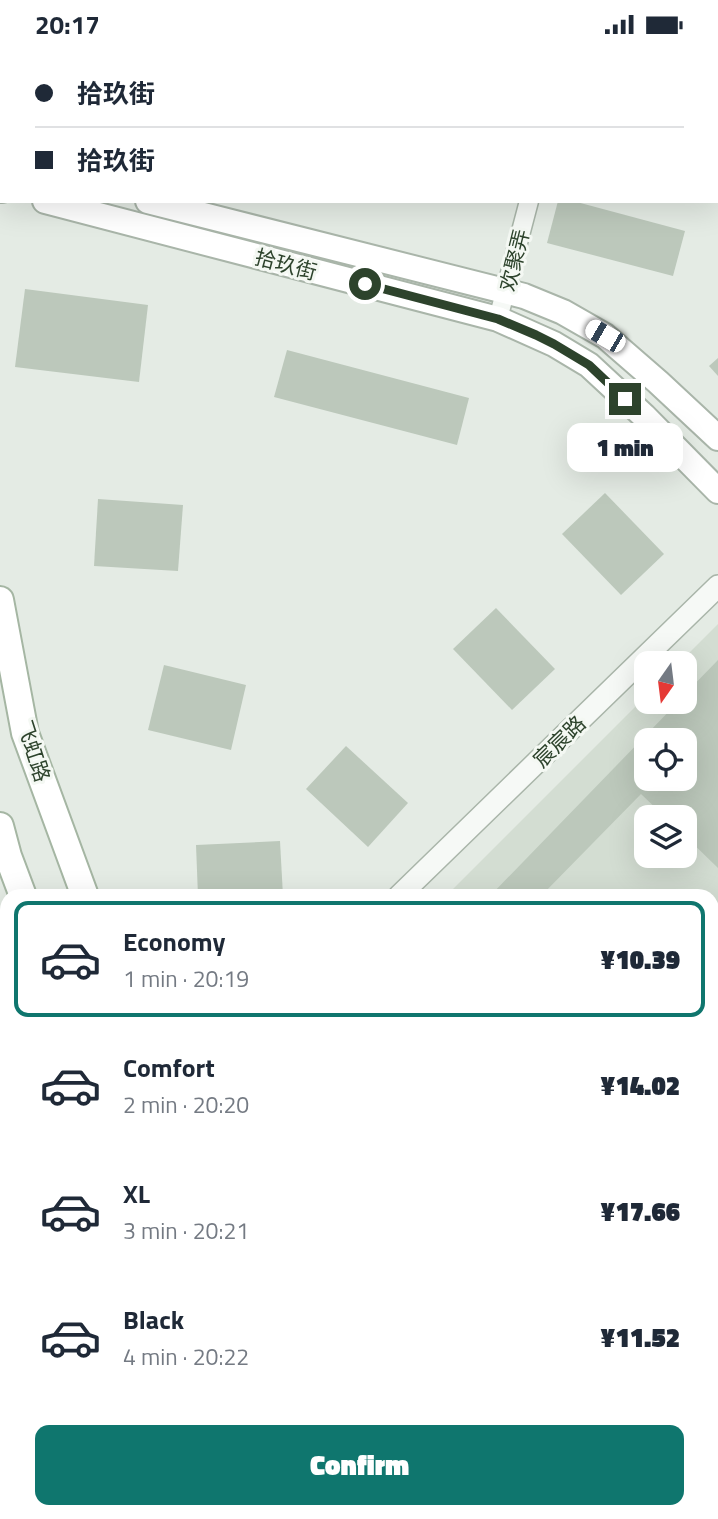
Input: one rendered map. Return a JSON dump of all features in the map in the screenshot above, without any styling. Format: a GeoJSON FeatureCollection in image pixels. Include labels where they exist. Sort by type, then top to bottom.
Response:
{"type":"FeatureCollection","features":[{"type":"Feature","properties":{"kind":"main road","name":"拾玖街"},"geometry":{"type":"LineString","coordinates":[[54,203],[498,319],[554,344],[589,365],[644,415],[718,491]]}},
{"type":"Feature","properties":{"kind":"main road","name":"拾玖街"},"geometry":{"type":"LineString","coordinates":[[156,203],[524,296],[563,312],[605,336],[718,438]]}},
{"type":"Feature","properties":{"kind":"main road","name":"飞虹路"},"geometry":{"type":"LineString","coordinates":[[0,600],[25,733],[82,889]]}},
{"type":"Feature","properties":{"kind":"main road"},"geometry":{"type":"LineString","coordinates":[[0,826],[20,889]]}},
{"type":"Feature","properties":{"kind":"street","name":"欢聚弄"},"geometry":{"type":"LineString","coordinates":[[498,319],[528,203]]}},
{"type":"Feature","properties":{"kind":"street","name":"宸宸路"},"geometry":{"type":"LineString","coordinates":[[406,889],[718,586]]}},
{"type":"Feature","properties":{"kind":"shaded area"},"geometry":{"type":"Polygon","coordinates":[[[718,624],[718,889],[453,889],[634,708],[634,714],[697,714],[697,651],[691,651],[718,624]]]}},
{"type":"Feature","properties":{"kind":"building"},"geometry":{"type":"Polygon","coordinates":[[[557,203],[580,203],[685,231],[673,276],[547,243],[557,203]]]}},
{"type":"Feature","properties":{"kind":"building"},"geometry":{"type":"Polygon","coordinates":[[[25,289],[148,305],[139,382],[15,367],[25,289]]]}},
{"type":"Feature","properties":{"kind":"building"},"geometry":{"type":"Polygon","coordinates":[[[287,350],[469,398],[457,445],[274,397],[287,350]]]}},
{"type":"Feature","properties":{"kind":"building"},"geometry":{"type":"Polygon","coordinates":[[[718,358],[718,376],[709,366],[718,358]]]}},
{"type":"Feature","properties":{"kind":"building"},"geometry":{"type":"Polygon","coordinates":[[[605,493],[664,554],[621,595],[562,534],[605,493]]]}},
{"type":"Feature","properties":{"kind":"building"},"geometry":{"type":"Polygon","coordinates":[[[98,499],[183,505],[178,571],[94,566],[98,499]]]}},
{"type":"Feature","properties":{"kind":"building"},"geometry":{"type":"Polygon","coordinates":[[[496,608],[555,669],[512,710],[453,649],[496,608]]]}},
{"type":"Feature","properties":{"kind":"building"},"geometry":{"type":"Polygon","coordinates":[[[718,660],[718,868],[697,848],[697,805],[652,805],[641,794],[548,889],[497,889],[634,747],[634,791],[697,791],[697,728],[653,728],[666,714],[697,714],[697,682],[718,660]]]}},
{"type":"Feature","properties":{"kind":"building"},"geometry":{"type":"Polygon","coordinates":[[[164,665],[246,685],[231,750],[148,730],[164,665]]]}},
{"type":"Feature","properties":{"kind":"building"},"geometry":{"type":"Polygon","coordinates":[[[346,746],[408,803],[368,847],[306,789],[346,746]]]}},
{"type":"Feature","properties":{"kind":"building"},"geometry":{"type":"Polygon","coordinates":[[[280,841],[283,889],[198,889],[196,845],[280,841]]]}},
{"type":"Feature","properties":{"kind":"route"},"geometry":{"type":"LineString","coordinates":[[365,284],[498,319],[536,335],[589,365],[625,399]]}}]}
